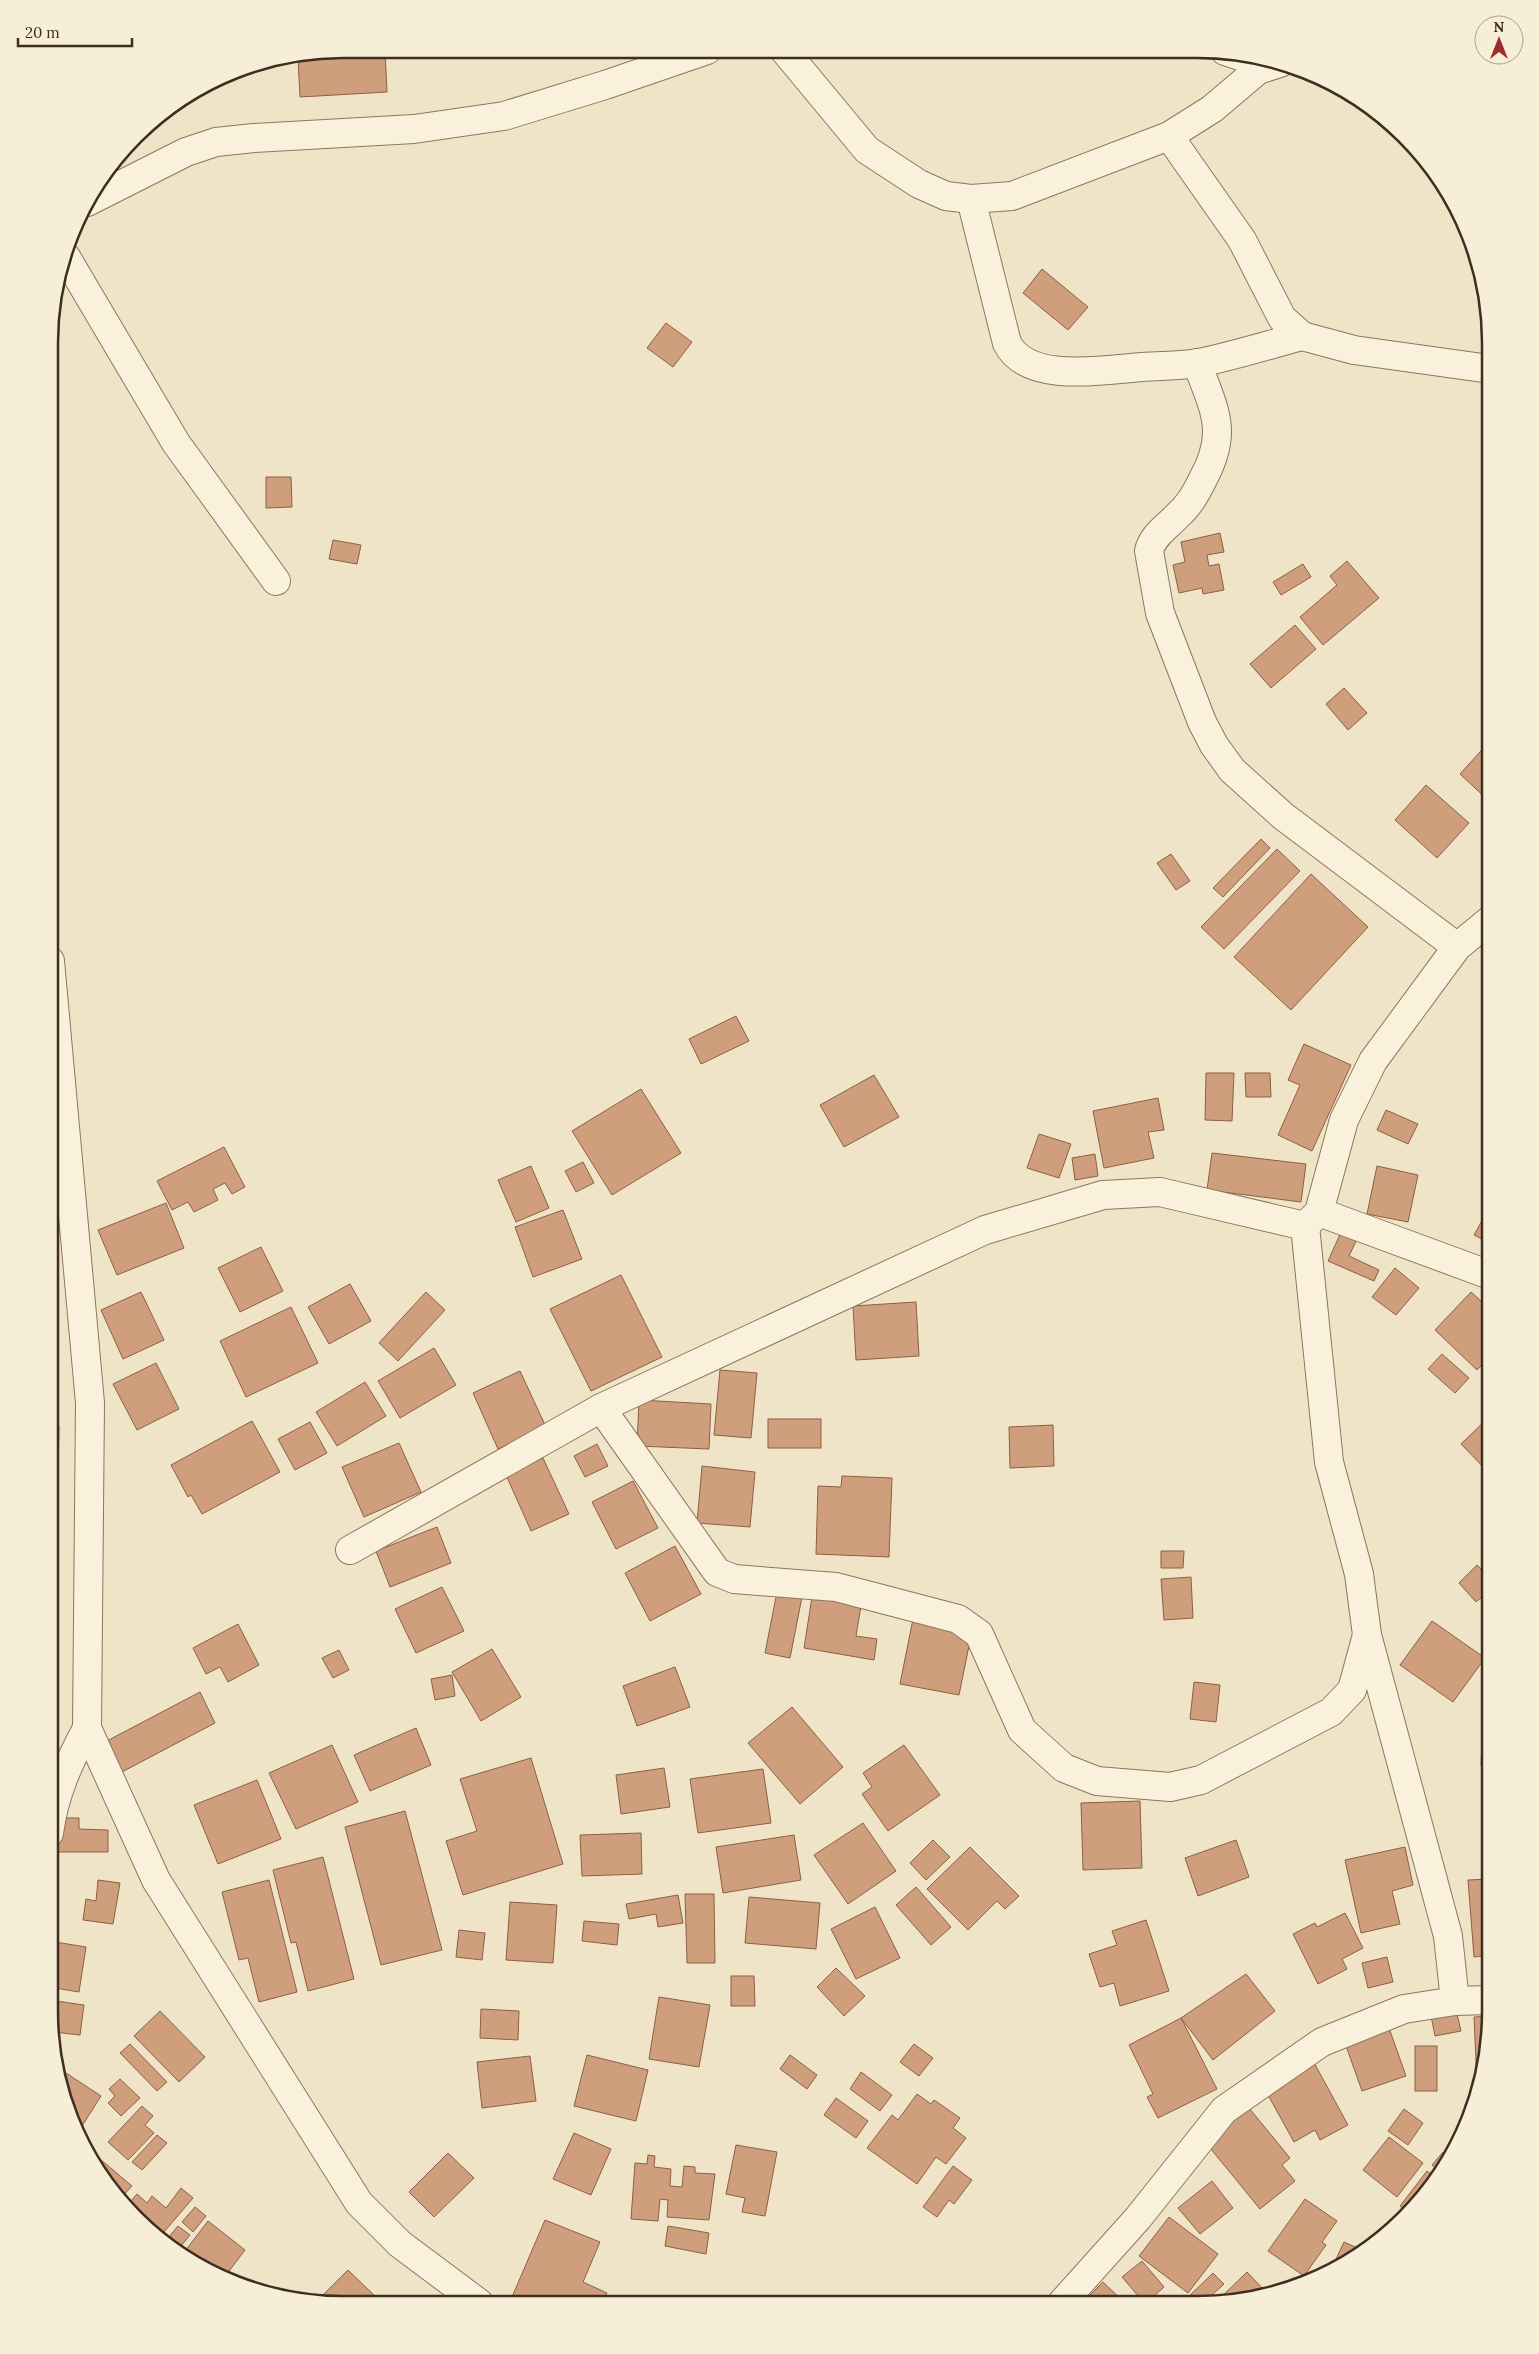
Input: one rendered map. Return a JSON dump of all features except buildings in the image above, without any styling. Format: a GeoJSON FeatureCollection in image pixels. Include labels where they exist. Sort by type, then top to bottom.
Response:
{"type":"FeatureCollection","features":[{"type":"Feature","properties":{"kind":"street"},"geometry":{"type":"LineString","coordinates":[[95,201],[186,152],[216,142],[254,138],[414,129],[504,116],[605,85],[684,58]]}},
{"type":"Feature","properties":{"kind":"street"},"geometry":{"type":"LineString","coordinates":[[791,58],[867,150],[919,184],[946,196],[971,199],[1012,196],[1169,136],[1212,109],[1269,67]]}},
{"type":"Feature","properties":{"kind":"street"},"geometry":{"type":"LineString","coordinates":[[1169,136],[1242,240],[1282,318],[1302,336],[1354,350],[1482,368]]}},
{"type":"Feature","properties":{"kind":"street"},"geometry":{"type":"LineString","coordinates":[[971,199],[1007,344],[1016,357],[1039,367],[1079,372],[1197,363],[1302,336]]}},
{"type":"Feature","properties":{"kind":"street"},"geometry":{"type":"LineString","coordinates":[[69,262],[176,444],[276,581]]}},
{"type":"Feature","properties":{"kind":"street"},"geometry":{"type":"LineString","coordinates":[[1197,363],[1215,411],[1218,432],[1217,447],[1213,461],[1194,496],[1184,510],[1151,543],[1149,551],[1160,613],[1202,722],[1214,746],[1232,770],[1283,816],[1457,947]]}},
{"type":"Feature","properties":{"kind":"street"},"geometry":{"type":"LineString","coordinates":[[1455,2001],[1448,1936],[1368,1635],[1359,1574],[1328,1462],[1312,1219],[1344,1120],[1373,1061],[1457,947],[1482,927]]}},
{"type":"Feature","properties":{"kind":"street"},"geometry":{"type":"LineString","coordinates":[[58,1049],[90,1403],[87,1728],[156,1880],[358,2202],[400,2244],[470,2296]]}},
{"type":"Feature","properties":{"kind":"street"},"geometry":{"type":"LineString","coordinates":[[350,1550],[601,1408],[985,1230],[1103,1195],[1160,1192],[1312,1219],[1482,1272]]}},
{"type":"Feature","properties":{"kind":"street"},"geometry":{"type":"LineString","coordinates":[[601,1408],[717,1572],[734,1579],[836,1587],[958,1619],[979,1634],[1022,1730],[1064,1768],[1097,1781],[1170,1787],[1201,1780],[1331,1712],[1352,1690],[1368,1635]]}},
{"type":"Feature","properties":{"kind":"street"},"geometry":{"type":"LineString","coordinates":[[58,1792],[64,1772],[87,1728]]}},
{"type":"Feature","properties":{"kind":"street"},"geometry":{"type":"LineString","coordinates":[[1068,2296],[1138,2218],[1224,2110],[1322,2042],[1404,2009],[1455,2001],[1482,2000]]}}]}
